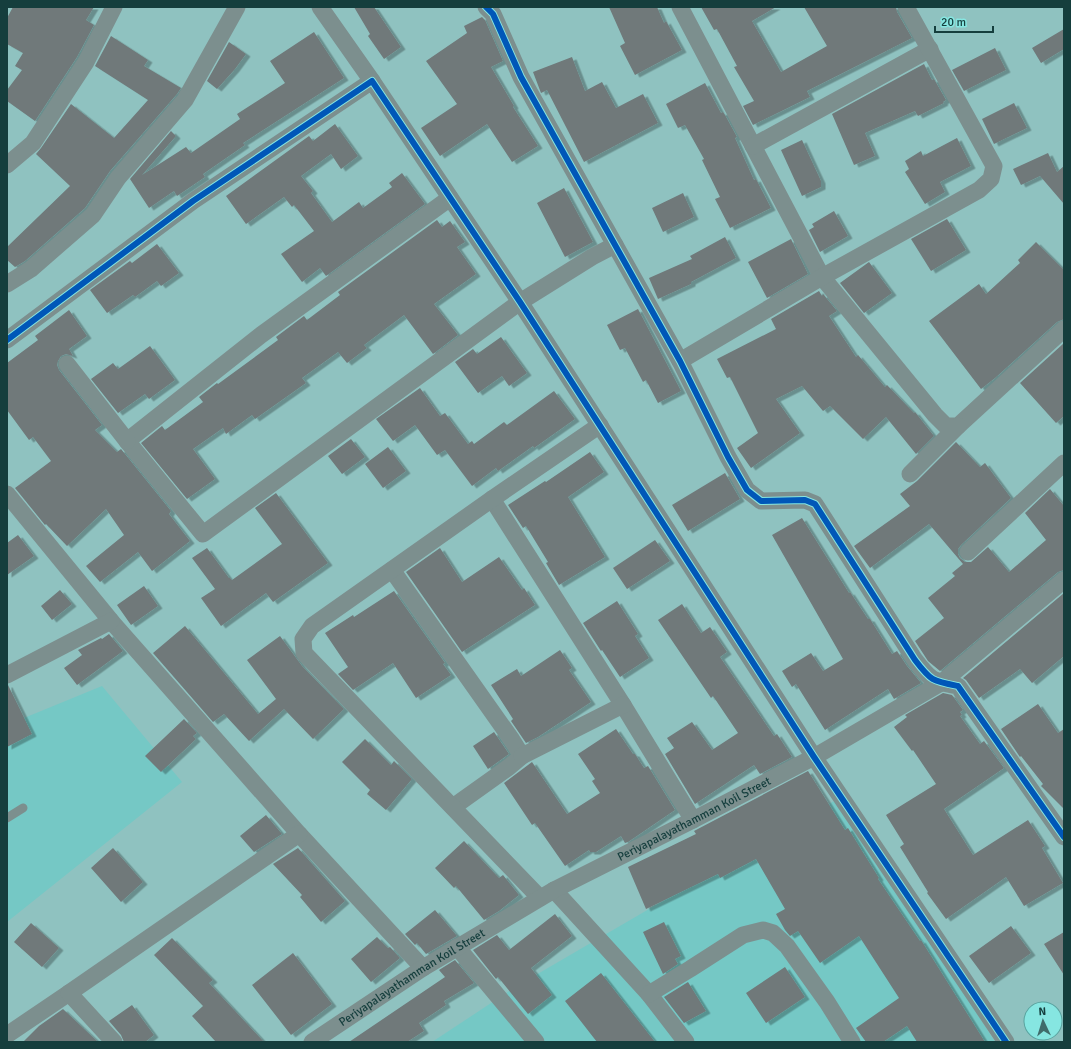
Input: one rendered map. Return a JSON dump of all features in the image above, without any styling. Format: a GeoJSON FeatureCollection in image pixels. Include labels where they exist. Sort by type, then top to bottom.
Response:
{"type":"FeatureCollection","features":[{"type":"Feature","properties":{"kind":"street"},"geometry":{"type":"LineString","coordinates":[[7,165],[33,143],[86,62],[114,7]]}},
{"type":"Feature","properties":{"kind":"street"},"geometry":{"type":"LineString","coordinates":[[7,284],[30,269],[93,215],[118,178],[185,100],[237,7]]}},
{"type":"Feature","properties":{"kind":"street"},"geometry":{"type":"LineString","coordinates":[[320,7],[372,81],[520,302],[814,757],[1006,1042]]}},
{"type":"Feature","properties":{"kind":"street"},"geometry":{"type":"LineString","coordinates":[[486,7],[493,14],[521,77],[680,361],[728,457],[747,490],[761,501],[804,500],[815,504],[915,660],[933,680],[958,686],[1064,837]]}},
{"type":"Feature","properties":{"kind":"street"},"geometry":{"type":"LineString","coordinates":[[680,7],[822,277],[935,415],[946,426],[958,426]]}},
{"type":"Feature","properties":{"kind":"street"},"geometry":{"type":"LineString","coordinates":[[680,361],[822,277],[979,190],[991,179],[994,166],[906,7]]}},
{"type":"Feature","properties":{"kind":"street"},"geometry":{"type":"LineString","coordinates":[[753,146],[930,50]]}},
{"type":"Feature","properties":{"kind":"street"},"geometry":{"type":"LineString","coordinates":[[7,340],[193,201],[372,81]]}},
{"type":"Feature","properties":{"kind":"street"},"geometry":{"type":"LineString","coordinates":[[127,441],[261,335],[450,198]]}},
{"type":"Feature","properties":{"kind":"street"},"geometry":{"type":"LineString","coordinates":[[67,364],[127,441],[203,534],[520,302],[592,257],[615,245]]}},
{"type":"Feature","properties":{"kind":"street"},"geometry":{"type":"LineString","coordinates":[[910,474],[958,426],[1064,329]]}},
{"type":"Feature","properties":{"kind":"street"},"geometry":{"type":"LineString","coordinates":[[600,425],[312,626],[303,639],[304,653],[453,807],[547,894],[649,994],[686,1042]]}},
{"type":"Feature","properties":{"kind":"street"},"geometry":{"type":"LineString","coordinates":[[968,552],[1064,463]]}},
{"type":"Feature","properties":{"kind":"street"},"geometry":{"type":"LineString","coordinates":[[7,494],[111,621],[299,834],[423,968]]}},
{"type":"Feature","properties":{"kind":"street"},"geometry":{"type":"LineString","coordinates":[[492,499],[623,705],[693,820]]}},
{"type":"Feature","properties":{"kind":"street"},"geometry":{"type":"LineString","coordinates":[[392,570],[522,756]]}},
{"type":"Feature","properties":{"kind":"street","name":"Periyapalayathamman Koil Street"},"geometry":{"type":"LineString","coordinates":[[312,1042],[423,968],[547,894],[814,757],[941,683],[1064,580]]}},
{"type":"Feature","properties":{"kind":"street"},"geometry":{"type":"LineString","coordinates":[[7,675],[111,621]]}},
{"type":"Feature","properties":{"kind":"street"},"geometry":{"type":"LineString","coordinates":[[453,807],[510,767],[522,756],[623,705]]}},
{"type":"Feature","properties":{"kind":"street"},"geometry":{"type":"LineString","coordinates":[[7,1035],[299,834]]}},
{"type":"Feature","properties":{"kind":"street"},"geometry":{"type":"LineString","coordinates":[[649,994],[743,935],[759,931],[773,933],[787,946],[827,1002],[852,1042]]}},
{"type":"Feature","properties":{"kind":"street"},"geometry":{"type":"LineString","coordinates":[[457,947],[536,1042]]}},
{"type":"Feature","properties":{"kind":"street"},"geometry":{"type":"LineString","coordinates":[[69,993],[114,1042]]}},
{"type":"Feature","properties":{"kind":"lane"},"geometry":{"type":"LineString","coordinates":[[7,818],[24,808]]}},
{"type":"Feature","properties":{"kind":"shaded area"},"geometry":{"type":"Polygon","coordinates":[[[102,686],[182,782],[7,922],[7,725],[102,686]]]}},
{"type":"Feature","properties":{"kind":"shaded area"},"geometry":{"type":"Polygon","coordinates":[[[841,797],[995,1042],[432,1042],[517,986],[841,797]]]}},
{"type":"Feature","properties":{"kind":"building"},"geometry":{"type":"Polygon","coordinates":[[[13,7],[94,7],[86,20],[94,25],[77,57],[35,121],[7,101],[7,90],[22,70],[15,66],[23,53],[7,44],[7,18],[13,7]]]}},
{"type":"Feature","properties":{"kind":"building"},"geometry":{"type":"Polygon","coordinates":[[[354,7],[374,7],[401,47],[384,59],[368,36],[370,34],[354,7]]]}},
{"type":"Feature","properties":{"kind":"building"},"geometry":{"type":"Polygon","coordinates":[[[609,7],[657,7],[664,23],[666,21],[682,50],[635,75],[620,46],[625,43],[609,7]]]}},
{"type":"Feature","properties":{"kind":"building"},"geometry":{"type":"Polygon","coordinates":[[[701,7],[776,7],[752,21],[781,72],[827,46],[804,7],[896,7],[897,12],[912,38],[807,91],[810,97],[753,125],[743,106],[754,101],[734,67],[737,66],[717,29],[714,30],[701,7]]]}},
{"type":"Feature","properties":{"kind":"building"},"geometry":{"type":"Polygon","coordinates":[[[482,17],[485,20],[503,61],[491,67],[514,106],[513,107],[538,146],[512,162],[487,124],[440,156],[421,128],[457,104],[426,61],[467,33],[464,26],[482,17]]]}},
{"type":"Feature","properties":{"kind":"building"},"geometry":{"type":"Polygon","coordinates":[[[1064,29],[1064,49],[1041,63],[1032,48],[1064,29]]]}},
{"type":"Feature","properties":{"kind":"building"},"geometry":{"type":"Polygon","coordinates":[[[314,32],[344,78],[243,143],[245,145],[203,174],[205,177],[177,196],[174,191],[149,208],[130,179],[171,131],[176,136],[142,175],[186,147],[191,153],[240,119],[237,114],[285,83],[270,61],[314,32]]]}},
{"type":"Feature","properties":{"kind":"building"},"geometry":{"type":"Polygon","coordinates":[[[111,36],[148,60],[144,66],[181,88],[110,171],[85,208],[25,261],[15,267],[7,260],[7,247],[70,186],[36,154],[71,104],[114,138],[148,100],[95,66],[111,36]]]}},
{"type":"Feature","properties":{"kind":"building"},"geometry":{"type":"Polygon","coordinates":[[[229,42],[246,54],[217,89],[207,81],[229,42]]]}},
{"type":"Feature","properties":{"kind":"building"},"geometry":{"type":"Polygon","coordinates":[[[995,48],[1006,70],[964,91],[952,70],[995,48]]]}},
{"type":"Feature","properties":{"kind":"building"},"geometry":{"type":"Polygon","coordinates":[[[572,57],[585,91],[602,82],[616,108],[643,94],[658,123],[584,162],[547,90],[541,93],[533,72],[572,57]]]}},
{"type":"Feature","properties":{"kind":"building"},"geometry":{"type":"Polygon","coordinates":[[[924,64],[932,80],[934,79],[946,100],[943,102],[944,103],[918,116],[915,111],[865,133],[875,156],[854,165],[832,114],[924,64]]]}},
{"type":"Feature","properties":{"kind":"building"},"geometry":{"type":"Polygon","coordinates":[[[705,83],[721,113],[723,112],[725,115],[737,137],[735,138],[754,180],[756,179],[771,208],[730,228],[715,199],[720,197],[702,160],[704,159],[685,125],[678,128],[666,104],[705,83]]]}},
{"type":"Feature","properties":{"kind":"building"},"geometry":{"type":"Polygon","coordinates":[[[1014,103],[1027,128],[994,144],[982,119],[1014,103]]]}},
{"type":"Feature","properties":{"kind":"building"},"geometry":{"type":"Polygon","coordinates":[[[335,124],[358,156],[341,169],[331,154],[301,176],[313,191],[311,193],[332,222],[359,202],[363,208],[392,187],[389,183],[402,173],[425,204],[326,276],[320,268],[302,282],[281,254],[314,231],[294,205],[292,207],[284,197],[246,224],[226,196],[309,136],[313,141],[335,124]]]}},
{"type":"Feature","properties":{"kind":"building"},"geometry":{"type":"Polygon","coordinates":[[[957,138],[971,166],[940,182],[945,192],[925,204],[905,172],[909,169],[905,161],[921,151],[923,156],[957,138]]]}},
{"type":"Feature","properties":{"kind":"building"},"geometry":{"type":"Polygon","coordinates":[[[802,140],[821,181],[821,187],[802,196],[781,150],[802,140]]]}},
{"type":"Feature","properties":{"kind":"building"},"geometry":{"type":"Polygon","coordinates":[[[1048,153],[1057,172],[1064,166],[1064,204],[1040,176],[1021,185],[1013,169],[1048,153]]]}},
{"type":"Feature","properties":{"kind":"building"},"geometry":{"type":"Polygon","coordinates":[[[564,188],[593,242],[565,257],[537,203],[564,188]]]}},
{"type":"Feature","properties":{"kind":"building"},"geometry":{"type":"Polygon","coordinates":[[[683,193],[694,217],[663,232],[652,208],[683,193]]]}},
{"type":"Feature","properties":{"kind":"building"},"geometry":{"type":"Polygon","coordinates":[[[834,211],[848,236],[820,252],[809,230],[814,227],[812,224],[834,211]]]}},
{"type":"Feature","properties":{"kind":"building"},"geometry":{"type":"Polygon","coordinates":[[[947,219],[966,250],[931,271],[911,239],[947,219]]]}},
{"type":"Feature","properties":{"kind":"building"},"geometry":{"type":"Polygon","coordinates":[[[437,220],[442,227],[450,221],[465,242],[457,247],[476,274],[434,304],[458,335],[433,354],[404,315],[364,345],[367,348],[347,363],[338,352],[302,378],[306,383],[255,419],[252,415],[226,434],[223,428],[193,449],[215,479],[187,499],[141,443],[162,426],[165,430],[203,402],[199,397],[278,340],[276,337],[304,316],[307,320],[340,295],[338,292],[437,220]]]}},
{"type":"Feature","properties":{"kind":"building"},"geometry":{"type":"Polygon","coordinates":[[[725,237],[736,258],[691,282],[691,284],[658,299],[649,278],[692,259],[690,256],[725,237]]]}},
{"type":"Feature","properties":{"kind":"building"},"geometry":{"type":"Polygon","coordinates":[[[791,239],[808,274],[767,298],[748,262],[791,239]]]}},
{"type":"Feature","properties":{"kind":"building"},"geometry":{"type":"Polygon","coordinates":[[[1036,242],[1064,270],[1064,319],[1057,322],[981,389],[929,321],[979,284],[986,294],[1020,263],[1018,260],[1036,242]]]}},
{"type":"Feature","properties":{"kind":"building"},"geometry":{"type":"Polygon","coordinates":[[[157,244],[179,273],[161,286],[157,281],[135,297],[133,295],[107,313],[90,290],[130,261],[132,263],[157,244]]]}},
{"type":"Feature","properties":{"kind":"building"},"geometry":{"type":"Polygon","coordinates":[[[869,262],[892,293],[864,313],[840,283],[869,262]]]}},
{"type":"Feature","properties":{"kind":"building"},"geometry":{"type":"Polygon","coordinates":[[[819,291],[837,311],[829,316],[856,357],[858,355],[885,387],[887,385],[914,413],[915,412],[934,436],[916,454],[886,417],[863,439],[830,406],[823,411],[802,386],[776,399],[800,433],[751,468],[737,448],[758,433],[730,377],[727,378],[717,359],[776,329],[771,319],[819,291]]]}},
{"type":"Feature","properties":{"kind":"building"},"geometry":{"type":"Polygon","coordinates":[[[638,309],[681,391],[658,403],[646,380],[643,382],[625,348],[620,350],[607,325],[638,309]]]}},
{"type":"Feature","properties":{"kind":"building"},"geometry":{"type":"Polygon","coordinates":[[[69,310],[87,336],[69,349],[73,356],[66,354],[61,356],[57,365],[59,370],[102,425],[95,430],[117,452],[121,449],[171,511],[169,514],[190,541],[152,571],[138,552],[100,582],[86,566],[124,535],[106,509],[67,546],[46,524],[45,525],[15,488],[51,461],[33,437],[29,440],[7,410],[7,363],[38,340],[35,336],[69,310]]]}},
{"type":"Feature","properties":{"kind":"building"},"geometry":{"type":"Polygon","coordinates":[[[501,337],[527,373],[509,386],[502,376],[478,393],[455,362],[473,349],[477,354],[501,337]]]}},
{"type":"Feature","properties":{"kind":"building"},"geometry":{"type":"Polygon","coordinates":[[[1064,343],[1064,416],[1056,423],[1020,383],[1064,343]]]}},
{"type":"Feature","properties":{"kind":"building"},"geometry":{"type":"Polygon","coordinates":[[[150,346],[175,380],[149,399],[145,394],[118,413],[91,379],[113,363],[118,369],[150,346]]]}},
{"type":"Feature","properties":{"kind":"building"},"geometry":{"type":"Polygon","coordinates":[[[420,388],[440,416],[445,413],[468,444],[472,441],[474,444],[504,422],[507,425],[554,391],[575,419],[498,471],[496,468],[472,486],[445,450],[437,455],[415,425],[393,441],[376,419],[420,388]]]}},
{"type":"Feature","properties":{"kind":"building"},"geometry":{"type":"Polygon","coordinates":[[[351,439],[365,457],[342,474],[328,456],[351,439]]]}},
{"type":"Feature","properties":{"kind":"building"},"geometry":{"type":"Polygon","coordinates":[[[956,442],[980,467],[985,463],[1011,498],[961,545],[958,549],[960,558],[965,562],[971,562],[988,547],[1009,572],[1046,540],[1025,513],[1050,489],[1064,506],[1064,570],[1058,572],[940,671],[928,661],[915,641],[944,618],[928,598],[955,576],[952,573],[963,564],[929,524],[870,568],[854,546],[910,506],[900,494],[917,481],[956,442]]]}},
{"type":"Feature","properties":{"kind":"building"},"geometry":{"type":"Polygon","coordinates":[[[388,447],[406,471],[383,488],[365,464],[388,447]]]}},
{"type":"Feature","properties":{"kind":"building"},"geometry":{"type":"Polygon","coordinates":[[[590,452],[604,472],[568,497],[605,557],[559,585],[546,563],[548,562],[526,526],[523,528],[508,505],[545,481],[546,482],[590,452]]]}},
{"type":"Feature","properties":{"kind":"building"},"geometry":{"type":"Polygon","coordinates":[[[725,473],[740,499],[688,531],[672,505],[725,473]]]}},
{"type":"Feature","properties":{"kind":"building"},"geometry":{"type":"Polygon","coordinates":[[[276,493],[328,563],[273,602],[266,593],[221,626],[201,598],[215,589],[192,558],[207,548],[232,580],[282,544],[255,508],[276,493]]]}},
{"type":"Feature","properties":{"kind":"building"},"geometry":{"type":"Polygon","coordinates":[[[802,518],[849,593],[850,592],[868,619],[870,619],[892,654],[897,651],[921,683],[894,699],[888,689],[825,730],[796,684],[792,687],[782,671],[811,653],[823,671],[843,659],[772,535],[802,518]]]}},
{"type":"Feature","properties":{"kind":"building"},"geometry":{"type":"Polygon","coordinates":[[[18,535],[34,556],[7,575],[7,543],[18,535]]]}},
{"type":"Feature","properties":{"kind":"building"},"geometry":{"type":"Polygon","coordinates":[[[655,540],[670,561],[627,589],[613,568],[655,540]]]}},
{"type":"Feature","properties":{"kind":"building"},"geometry":{"type":"Polygon","coordinates":[[[440,548],[462,582],[499,557],[522,590],[524,588],[535,605],[462,652],[406,572],[440,548]]]}},
{"type":"Feature","properties":{"kind":"building"},"geometry":{"type":"Polygon","coordinates":[[[144,586],[158,606],[131,625],[117,605],[144,586]]]}},
{"type":"Feature","properties":{"kind":"building"},"geometry":{"type":"Polygon","coordinates":[[[60,590],[72,604],[52,620],[41,606],[60,590]]]}},
{"type":"Feature","properties":{"kind":"building"},"geometry":{"type":"Polygon","coordinates":[[[394,591],[445,663],[443,664],[451,675],[416,698],[393,663],[353,690],[338,674],[348,667],[325,633],[353,615],[354,617],[394,591]]]}},
{"type":"Feature","properties":{"kind":"building"},"geometry":{"type":"Polygon","coordinates":[[[1064,593],[1064,656],[1032,683],[1020,669],[979,698],[963,678],[1064,593]]]}},
{"type":"Feature","properties":{"kind":"building"},"geometry":{"type":"Polygon","coordinates":[[[617,601],[638,634],[635,636],[649,658],[620,677],[583,623],[617,601]]]}},
{"type":"Feature","properties":{"kind":"building"},"geometry":{"type":"Polygon","coordinates":[[[682,604],[701,633],[710,627],[727,652],[720,657],[774,736],[777,734],[792,757],[760,774],[754,765],[695,804],[665,754],[674,748],[667,738],[692,722],[712,750],[738,733],[713,696],[711,698],[658,620],[682,604]]]}},
{"type":"Feature","properties":{"kind":"building"},"geometry":{"type":"Polygon","coordinates":[[[185,626],[258,714],[276,699],[247,660],[280,636],[302,666],[344,709],[313,739],[284,709],[249,741],[224,714],[213,722],[153,653],[185,626]]]}},
{"type":"Feature","properties":{"kind":"building"},"geometry":{"type":"Polygon","coordinates":[[[109,634],[123,651],[77,685],[64,668],[82,655],[78,650],[101,638],[102,639],[109,634]]]}},
{"type":"Feature","properties":{"kind":"building"},"geometry":{"type":"Polygon","coordinates":[[[560,650],[572,668],[569,670],[591,702],[538,737],[526,743],[511,721],[513,719],[491,685],[517,669],[521,676],[560,650]]]}},
{"type":"Feature","properties":{"kind":"building"},"geometry":{"type":"Polygon","coordinates":[[[7,685],[32,734],[7,747],[7,685]]]}},
{"type":"Feature","properties":{"kind":"building"},"geometry":{"type":"Polygon","coordinates":[[[943,693],[952,695],[963,710],[960,712],[962,715],[960,716],[980,744],[984,741],[1004,768],[944,809],[973,855],[1028,820],[1045,846],[1042,848],[1063,883],[1024,906],[1006,877],[946,919],[927,893],[928,892],[900,847],[904,844],[886,815],[936,784],[913,750],[912,751],[894,727],[907,717],[905,715],[943,693]]]}},
{"type":"Feature","properties":{"kind":"building"},"geometry":{"type":"Polygon","coordinates":[[[1038,704],[1058,733],[1064,729],[1064,809],[1041,786],[1043,784],[1021,756],[1020,757],[1001,729],[1038,704]]]}},
{"type":"Feature","properties":{"kind":"building"},"geometry":{"type":"Polygon","coordinates":[[[184,719],[197,733],[193,736],[196,739],[161,772],[145,756],[184,719]]]}},
{"type":"Feature","properties":{"kind":"building"},"geometry":{"type":"Polygon","coordinates":[[[616,729],[644,768],[648,766],[675,810],[628,842],[625,843],[621,836],[596,852],[590,852],[589,850],[565,866],[535,823],[532,825],[504,783],[532,762],[567,814],[600,793],[592,781],[595,779],[578,754],[616,729]]]}},
{"type":"Feature","properties":{"kind":"building"},"geometry":{"type":"Polygon","coordinates":[[[494,732],[509,754],[488,769],[473,746],[494,732]]]}},
{"type":"Feature","properties":{"kind":"building"},"geometry":{"type":"Polygon","coordinates":[[[365,739],[391,765],[394,761],[412,779],[386,810],[367,794],[370,790],[342,762],[365,739]]]}},
{"type":"Feature","properties":{"kind":"building"},"geometry":{"type":"Polygon","coordinates":[[[808,771],[845,830],[848,828],[879,878],[878,879],[920,941],[921,940],[985,1042],[917,1042],[907,1026],[883,1042],[866,1042],[856,1028],[899,998],[859,936],[820,963],[798,931],[790,936],[776,914],[785,909],[756,859],[720,878],[718,874],[646,909],[628,867],[696,834],[694,831],[808,771]]]}},
{"type":"Feature","properties":{"kind":"building"},"geometry":{"type":"Polygon","coordinates":[[[266,815],[282,834],[254,852],[240,836],[266,815]]]}},
{"type":"Feature","properties":{"kind":"building"},"geometry":{"type":"Polygon","coordinates":[[[464,841],[499,878],[503,875],[519,895],[499,911],[484,920],[456,886],[454,888],[435,868],[464,841]]]}},
{"type":"Feature","properties":{"kind":"building"},"geometry":{"type":"Polygon","coordinates":[[[113,848],[143,882],[121,902],[91,868],[113,848]]]}},
{"type":"Feature","properties":{"kind":"building"},"geometry":{"type":"Polygon","coordinates":[[[298,848],[345,901],[321,922],[300,897],[302,895],[273,864],[298,848]]]}},
{"type":"Feature","properties":{"kind":"building"},"geometry":{"type":"Polygon","coordinates":[[[435,910],[457,936],[426,954],[417,943],[415,945],[405,934],[435,910]]]}},
{"type":"Feature","properties":{"kind":"building"},"geometry":{"type":"Polygon","coordinates":[[[555,914],[572,936],[531,968],[552,995],[528,1014],[498,977],[496,979],[473,950],[497,935],[509,950],[555,914]]]}},
{"type":"Feature","properties":{"kind":"building"},"geometry":{"type":"Polygon","coordinates":[[[664,922],[681,956],[675,959],[678,964],[663,974],[643,932],[664,922]]]}},
{"type":"Feature","properties":{"kind":"building"},"geometry":{"type":"Polygon","coordinates":[[[31,923],[59,948],[42,967],[14,942],[31,923]]]}},
{"type":"Feature","properties":{"kind":"building"},"geometry":{"type":"Polygon","coordinates":[[[1011,926],[1031,953],[989,983],[969,956],[1011,926]]]}},
{"type":"Feature","properties":{"kind":"building"},"geometry":{"type":"Polygon","coordinates":[[[1064,932],[1064,975],[1044,944],[1064,932]]]}},
{"type":"Feature","properties":{"kind":"building"},"geometry":{"type":"Polygon","coordinates":[[[377,937],[388,948],[390,947],[400,958],[371,982],[351,959],[377,937]]]}},
{"type":"Feature","properties":{"kind":"building"},"geometry":{"type":"Polygon","coordinates":[[[172,938],[213,980],[209,983],[264,1042],[216,1042],[192,1016],[203,1006],[154,955],[172,938]]]}},
{"type":"Feature","properties":{"kind":"building"},"geometry":{"type":"Polygon","coordinates":[[[293,953],[332,1004],[291,1035],[252,985],[293,953]]]}},
{"type":"Feature","properties":{"kind":"building"},"geometry":{"type":"Polygon","coordinates":[[[455,960],[474,983],[444,1001],[446,1005],[419,1023],[424,1031],[407,1042],[349,1042],[445,977],[439,970],[455,960]]]}},
{"type":"Feature","properties":{"kind":"building"},"geometry":{"type":"Polygon","coordinates":[[[785,967],[805,997],[766,1023],[746,993],[785,967]]]}},
{"type":"Feature","properties":{"kind":"building"},"geometry":{"type":"Polygon","coordinates":[[[601,973],[655,1042],[597,1042],[565,1001],[601,973]]]}},
{"type":"Feature","properties":{"kind":"building"},"geometry":{"type":"Polygon","coordinates":[[[688,982],[706,1011],[684,1023],[664,997],[688,982]]]}},
{"type":"Feature","properties":{"kind":"building"},"geometry":{"type":"Polygon","coordinates":[[[132,1005],[154,1035],[145,1042],[124,1042],[121,1035],[109,1021],[132,1005]]]}},
{"type":"Feature","properties":{"kind":"building"},"geometry":{"type":"Polygon","coordinates":[[[63,1009],[98,1042],[23,1042],[39,1026],[63,1009]]]}},
{"type":"Feature","properties":{"kind":"cycle path"},"geometry":{"type":"LineString","coordinates":[[486,7],[493,14],[521,77],[680,361],[728,457],[747,490],[761,501],[805,500],[815,504],[915,660],[933,679],[958,686],[1064,837]]}},
{"type":"Feature","properties":{"kind":"cycle path"},"geometry":{"type":"LineString","coordinates":[[7,340],[193,201],[372,81],[520,302],[814,757],[1006,1042]]}}]}
